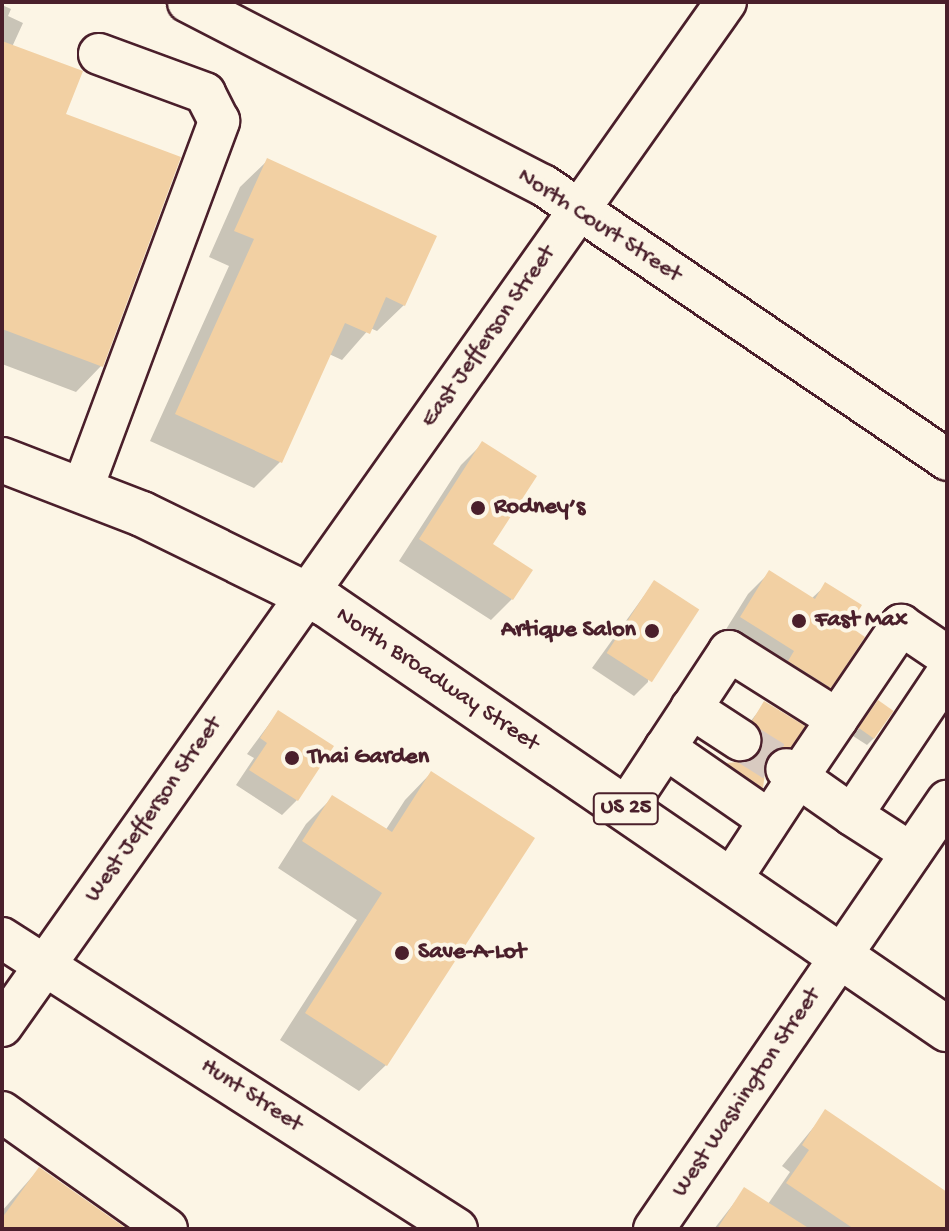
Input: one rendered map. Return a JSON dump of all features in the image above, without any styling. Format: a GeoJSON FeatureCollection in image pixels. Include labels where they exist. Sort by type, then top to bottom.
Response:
{"type":"FeatureCollection","features":[{"type":"Feature","properties":{"kind":"main road","name":"North Broadway Street"},"geometry":{"type":"LineString","coordinates":[[2,460],[82,490],[235,556],[307,593],[841,957]]}},
{"type":"Feature","properties":{"kind":"main road","name":"US 25"},"geometry":{"type":"LineString","coordinates":[[841,957],[947,1029]]}},
{"type":"Feature","properties":{"kind":"street","name":"North Court Street"},"geometry":{"type":"LineString","coordinates":[[188,2],[543,185],[947,460]]}},
{"type":"Feature","properties":{"kind":"street","name":"East Jefferson Street"},"geometry":{"type":"LineString","coordinates":[[307,593],[726,2]]}},
{"type":"Feature","properties":{"kind":"street"},"geometry":{"type":"LineString","coordinates":[[82,490],[219,121],[205,93],[99,54]]}},
{"type":"Feature","properties":{"kind":"street","name":"West Jefferson Street"},"geometry":{"type":"LineString","coordinates":[[2,1026],[307,593]]}},
{"type":"Feature","properties":{"kind":"street"},"geometry":{"type":"LineString","coordinates":[[730,881],[769,820],[792,773],[837,719],[901,625],[947,656]]}},
{"type":"Feature","properties":{"kind":"street"},"geometry":{"type":"LineString","coordinates":[[625,809],[729,651],[837,719]]}},
{"type":"Feature","properties":{"kind":"street"},"geometry":{"type":"LineString","coordinates":[[852,815],[947,673]]}},
{"type":"Feature","properties":{"kind":"street"},"geometry":{"type":"LineString","coordinates":[[691,708],[740,740]]}},
{"type":"Feature","properties":{"kind":"street"},"geometry":{"type":"LineString","coordinates":[[665,748],[769,820]]}},
{"type":"Feature","properties":{"kind":"street"},"geometry":{"type":"LineString","coordinates":[[792,773],[911,853]]}},
{"type":"Feature","properties":{"kind":"street","name":"West Washington Street"},"geometry":{"type":"LineString","coordinates":[[654,1229],[947,801]]}},
{"type":"Feature","properties":{"kind":"street","name":"Hunt Street"},"geometry":{"type":"LineString","coordinates":[[2,938],[46,963],[457,1229]]}},
{"type":"Feature","properties":{"kind":"street"},"geometry":{"type":"LineString","coordinates":[[2,1112],[167,1229]]}},
{"type":"Feature","properties":{"kind":"building"},"geometry":{"type":"Polygon","coordinates":[[[2,41],[83,71],[66,114],[181,157],[103,367],[2,329],[2,41]]]}},
{"type":"Feature","properties":{"kind":"building"},"geometry":{"type":"Polygon","coordinates":[[[267,158],[437,236],[405,306],[386,297],[370,334],[345,323],[282,463],[175,414],[254,239],[234,231],[267,158]]]}},
{"type":"Feature","properties":{"kind":"building","name":"Rodney’s"},"geometry":{"type":"Polygon","coordinates":[[[482,441],[537,476],[493,544],[533,570],[513,600],[419,539],[482,441]]]}},
{"type":"Feature","properties":{"kind":"building","name":"Fast Max"},"geometry":{"type":"Polygon","coordinates":[[[769,570],[815,599],[825,582],[862,605],[849,626],[865,637],[831,688],[788,661],[794,651],[740,617],[769,570]]]}},
{"type":"Feature","properties":{"kind":"building","name":"Artique Salon"},"geometry":{"type":"Polygon","coordinates":[[[654,580],[699,609],[652,682],[607,653],[654,580]]]}},
{"type":"Feature","properties":{"kind":"building"},"geometry":{"type":"Polygon","coordinates":[[[878,700],[894,711],[874,739],[858,728],[878,700]]]}},
{"type":"Feature","properties":{"kind":"building"},"geometry":{"type":"Polygon","coordinates":[[[764,701],[805,726],[791,747],[777,748],[767,757],[763,788],[726,763],[750,761],[760,752],[761,730],[752,721],[764,701]]]}},
{"type":"Feature","properties":{"kind":"building","name":"Thai Garden"},"geometry":{"type":"Polygon","coordinates":[[[278,710],[334,746],[298,801],[249,770],[267,743],[260,738],[278,710]]]}},
{"type":"Feature","properties":{"kind":"building","name":"Save-A-Lot"},"geometry":{"type":"Polygon","coordinates":[[[431,771],[535,838],[387,1066],[305,1013],[382,893],[302,841],[332,795],[392,832],[431,771]]]}},
{"type":"Feature","properties":{"kind":"building"},"geometry":{"type":"Polygon","coordinates":[[[825,1109],[947,1192],[947,1229],[854,1229],[786,1183],[809,1150],[802,1145],[825,1109]]]}},
{"type":"Feature","properties":{"kind":"building"},"geometry":{"type":"Polygon","coordinates":[[[39,1167],[127,1229],[2,1229],[2,1218],[39,1167]]]}},
{"type":"Feature","properties":{"kind":"building"},"geometry":{"type":"Polygon","coordinates":[[[744,1187],[810,1229],[717,1229],[744,1187]]]}},
{"type":"Feature","properties":{"kind":"tunnel"},"geometry":{"type":"LineString","coordinates":[[740,740],[786,769]]}},
{"type":"Feature","properties":{"kind":"place","name":"Rodney’s"},"geometry":{"type":"Point","coordinates":[478,508]}},
{"type":"Feature","properties":{"kind":"place","name":"Fast Max"},"geometry":{"type":"Point","coordinates":[799,621]}},
{"type":"Feature","properties":{"kind":"place","name":"Artique Salon"},"geometry":{"type":"Point","coordinates":[652,631]}},
{"type":"Feature","properties":{"kind":"place","name":"Thai Garden"},"geometry":{"type":"Point","coordinates":[292,758]}},
{"type":"Feature","properties":{"kind":"place","name":"Save-A-Lot"},"geometry":{"type":"Point","coordinates":[402,953]}}]}
